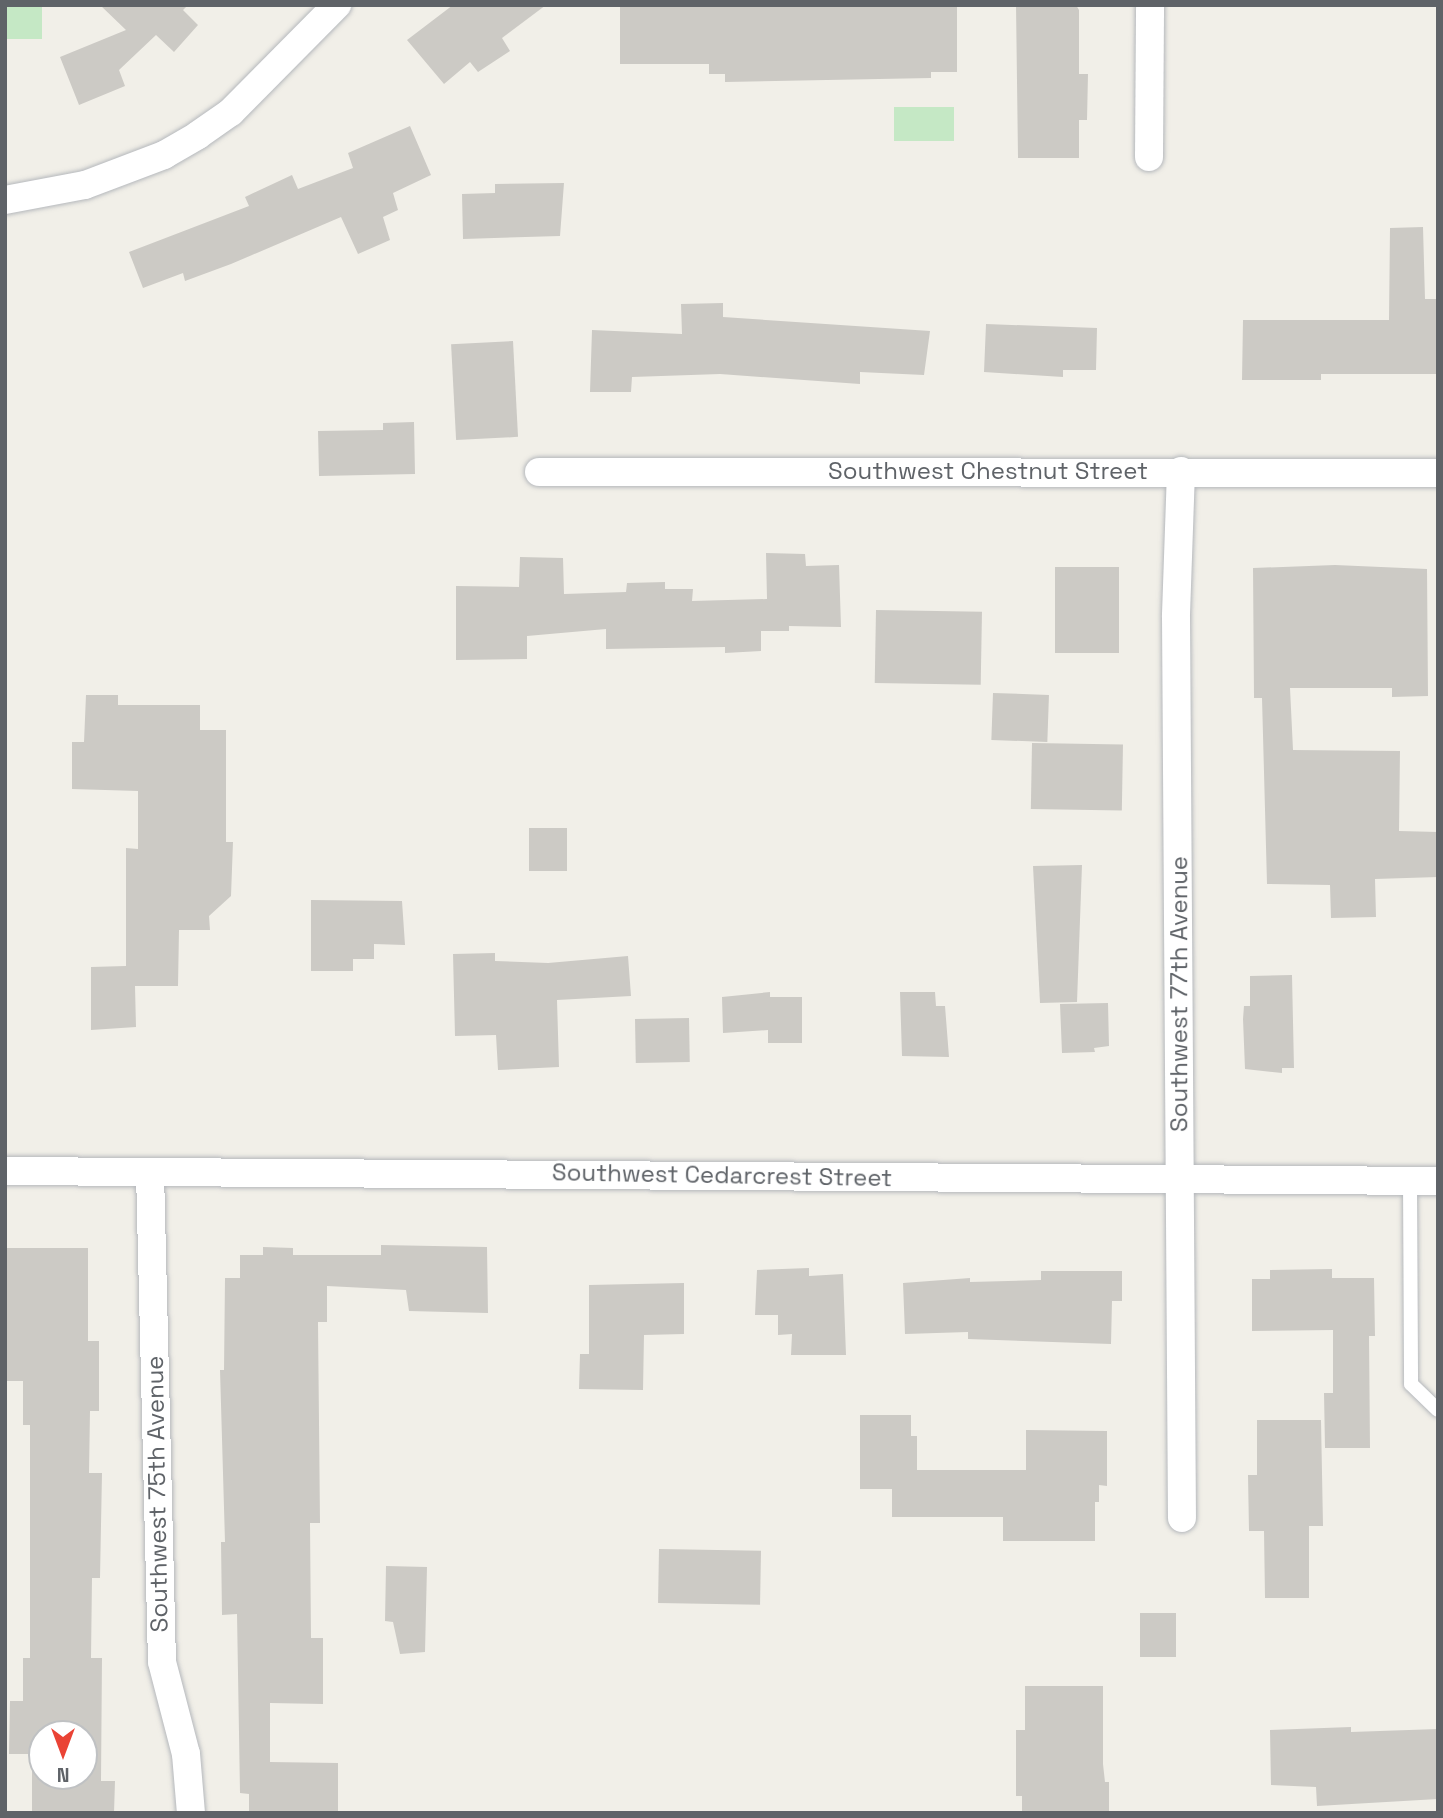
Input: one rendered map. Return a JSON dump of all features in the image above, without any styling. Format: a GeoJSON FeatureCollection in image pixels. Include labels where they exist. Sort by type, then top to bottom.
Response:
{"type":"FeatureCollection","features":[{"type":"Feature","properties":{"kind":"street"},"geometry":{"type":"LineString","coordinates":[[5,200],[85,185],[163,155],[198,135],[231,112],[337,5]]}},
{"type":"Feature","properties":{"kind":"street"},"geometry":{"type":"LineString","coordinates":[[1149,156],[1150,5]]}},
{"type":"Feature","properties":{"kind":"street","name":"Southwest 77th Avenue"},"geometry":{"type":"LineString","coordinates":[[1181,471],[1176,617],[1182,1518]]}},
{"type":"Feature","properties":{"kind":"street","name":"Southwest Chestnut Street"},"geometry":{"type":"LineString","coordinates":[[539,472],[1438,473]]}},
{"type":"Feature","properties":{"kind":"street","name":"Southwest Cedarcrest Street"},"geometry":{"type":"LineString","coordinates":[[5,1171],[1438,1181]]}},
{"type":"Feature","properties":{"kind":"street","name":"Southwest 75th Avenue"},"geometry":{"type":"LineString","coordinates":[[150,1172],[162,1662],[186,1754],[191,1813]]}},
{"type":"Feature","properties":{"kind":"lane"},"geometry":{"type":"LineString","coordinates":[[1410,1181],[1411,1384],[1438,1410]]}},
{"type":"Feature","properties":{"kind":"green space"},"geometry":{"type":"Polygon","coordinates":[[[5,5],[42,5],[42,39],[5,39],[5,5]]]}},
{"type":"Feature","properties":{"kind":"green space"},"geometry":{"type":"Polygon","coordinates":[[[894,107],[954,107],[954,141],[894,141],[894,107]]]}},
{"type":"Feature","properties":{"kind":"building"},"geometry":{"type":"Polygon","coordinates":[[[100,5],[188,5],[183,10],[198,25],[174,52],[156,35],[119,70],[125,86],[79,105],[60,57],[126,30],[100,5]]]}},
{"type":"Feature","properties":{"kind":"building"},"geometry":{"type":"Polygon","coordinates":[[[453,5],[546,5],[502,38],[510,51],[478,72],[470,62],[444,84],[407,40],[453,5]]]}},
{"type":"Feature","properties":{"kind":"building"},"geometry":{"type":"Polygon","coordinates":[[[620,5],[957,5],[957,72],[931,72],[931,78],[725,82],[725,74],[709,74],[709,64],[620,64],[620,5]]]}},
{"type":"Feature","properties":{"kind":"building"},"geometry":{"type":"Polygon","coordinates":[[[1016,5],[1076,5],[1079,10],[1079,74],[1088,74],[1087,120],[1079,120],[1079,158],[1018,158],[1016,5]]]}},
{"type":"Feature","properties":{"kind":"building"},"geometry":{"type":"Polygon","coordinates":[[[410,126],[431,175],[393,193],[398,210],[383,217],[390,240],[358,254],[341,217],[185,281],[183,273],[143,288],[129,252],[249,206],[245,197],[292,175],[298,189],[353,168],[348,153],[410,126]]]}},
{"type":"Feature","properties":{"kind":"building"},"geometry":{"type":"Polygon","coordinates":[[[564,183],[560,236],[463,239],[462,194],[495,193],[495,184],[564,183]]]}},
{"type":"Feature","properties":{"kind":"building"},"geometry":{"type":"Polygon","coordinates":[[[1423,227],[1425,299],[1438,299],[1438,374],[1321,374],[1321,380],[1242,380],[1243,320],[1389,320],[1390,228],[1423,227]]]}},
{"type":"Feature","properties":{"kind":"building"},"geometry":{"type":"Polygon","coordinates":[[[723,303],[723,317],[930,331],[924,375],[860,372],[860,384],[720,374],[632,377],[631,392],[590,392],[592,330],[682,334],[681,304],[723,303]]]}},
{"type":"Feature","properties":{"kind":"building"},"geometry":{"type":"Polygon","coordinates":[[[986,324],[1097,328],[1096,370],[1063,370],[1063,377],[984,372],[986,324]]]}},
{"type":"Feature","properties":{"kind":"building"},"geometry":{"type":"Polygon","coordinates":[[[513,341],[518,437],[456,440],[451,344],[513,341]]]}},
{"type":"Feature","properties":{"kind":"building"},"geometry":{"type":"Polygon","coordinates":[[[414,422],[415,474],[319,476],[318,431],[383,430],[383,423],[414,422]]]}},
{"type":"Feature","properties":{"kind":"building"},"geometry":{"type":"Polygon","coordinates":[[[766,553],[805,554],[806,566],[839,565],[841,627],[789,626],[789,631],[761,631],[761,651],[725,653],[725,647],[606,649],[606,629],[527,636],[527,659],[456,660],[456,586],[519,587],[520,557],[563,558],[564,594],[626,592],[627,583],[665,582],[665,589],[693,589],[692,601],[767,599],[766,553]]]}},
{"type":"Feature","properties":{"kind":"building"},"geometry":{"type":"Polygon","coordinates":[[[1335,565],[1427,569],[1428,696],[1392,697],[1392,688],[1290,688],[1293,750],[1400,751],[1399,831],[1438,832],[1438,877],[1375,879],[1376,917],[1331,918],[1330,885],[1267,884],[1262,698],[1254,698],[1253,568],[1335,565]]]}},
{"type":"Feature","properties":{"kind":"building"},"geometry":{"type":"Polygon","coordinates":[[[1055,567],[1119,567],[1119,653],[1055,653],[1055,567]]]}},
{"type":"Feature","properties":{"kind":"building"},"geometry":{"type":"Polygon","coordinates":[[[876,610],[982,612],[981,685],[875,683],[876,610]]]}},
{"type":"Feature","properties":{"kind":"building"},"geometry":{"type":"Polygon","coordinates":[[[993,693],[1049,695],[1047,742],[991,740],[993,693]]]}},
{"type":"Feature","properties":{"kind":"building"},"geometry":{"type":"Polygon","coordinates":[[[86,695],[118,695],[118,705],[200,705],[200,730],[226,730],[226,842],[233,842],[231,896],[209,916],[210,930],[179,930],[178,986],[135,986],[136,1027],[91,1030],[91,967],[126,966],[126,848],[138,849],[138,791],[72,789],[72,742],[84,742],[86,695]]]}},
{"type":"Feature","properties":{"kind":"building"},"geometry":{"type":"Polygon","coordinates":[[[1032,743],[1123,745],[1122,811],[1031,809],[1032,743]]]}},
{"type":"Feature","properties":{"kind":"building"},"geometry":{"type":"Polygon","coordinates":[[[529,828],[567,828],[567,871],[529,871],[529,828]]]}},
{"type":"Feature","properties":{"kind":"building"},"geometry":{"type":"Polygon","coordinates":[[[1082,865],[1077,1002],[1040,1003],[1033,866],[1082,865]]]}},
{"type":"Feature","properties":{"kind":"building"},"geometry":{"type":"Polygon","coordinates":[[[311,900],[402,901],[405,945],[374,944],[374,959],[353,959],[353,971],[311,971],[311,900]]]}},
{"type":"Feature","properties":{"kind":"building"},"geometry":{"type":"Polygon","coordinates":[[[495,953],[495,961],[548,963],[628,956],[631,996],[557,1000],[559,1067],[498,1070],[496,1035],[455,1036],[453,954],[495,953]]]}},
{"type":"Feature","properties":{"kind":"building"},"geometry":{"type":"Polygon","coordinates":[[[1292,975],[1294,1068],[1282,1068],[1282,1073],[1245,1069],[1243,1019],[1244,1006],[1250,1006],[1250,976],[1292,975]]]}},
{"type":"Feature","properties":{"kind":"building"},"geometry":{"type":"Polygon","coordinates":[[[770,992],[770,997],[802,997],[802,1043],[768,1043],[768,1030],[723,1033],[722,997],[770,992]]]}},
{"type":"Feature","properties":{"kind":"building"},"geometry":{"type":"Polygon","coordinates":[[[900,992],[935,992],[936,1006],[945,1006],[949,1057],[902,1056],[900,992]]]}},
{"type":"Feature","properties":{"kind":"building"},"geometry":{"type":"Polygon","coordinates":[[[1108,1003],[1109,1046],[1094,1048],[1095,1052],[1062,1053],[1060,1004],[1108,1003]]]}},
{"type":"Feature","properties":{"kind":"building"},"geometry":{"type":"Polygon","coordinates":[[[689,1018],[690,1062],[636,1063],[635,1019],[689,1018]]]}},
{"type":"Feature","properties":{"kind":"building"},"geometry":{"type":"Polygon","coordinates":[[[381,1245],[487,1247],[488,1313],[409,1311],[406,1290],[327,1286],[327,1322],[318,1322],[320,1523],[310,1523],[311,1638],[323,1638],[323,1704],[270,1703],[270,1762],[338,1763],[338,1813],[249,1813],[249,1794],[240,1793],[237,1614],[222,1615],[221,1542],[225,1542],[220,1370],[224,1370],[225,1278],[240,1278],[240,1255],[263,1255],[263,1247],[293,1248],[293,1255],[381,1255],[381,1245]]]}},
{"type":"Feature","properties":{"kind":"building"},"geometry":{"type":"Polygon","coordinates":[[[5,1248],[88,1248],[88,1341],[99,1341],[99,1411],[90,1411],[89,1473],[102,1473],[100,1578],[92,1578],[91,1658],[102,1658],[101,1781],[115,1781],[114,1813],[32,1813],[32,1790],[98,1790],[98,1720],[28,1720],[28,1754],[9,1754],[10,1701],[23,1701],[23,1658],[30,1658],[30,1425],[23,1425],[23,1381],[7,1381],[5,1248]]]}},
{"type":"Feature","properties":{"kind":"building"},"geometry":{"type":"Polygon","coordinates":[[[809,1268],[809,1276],[843,1274],[846,1355],[791,1355],[792,1334],[778,1335],[778,1315],[755,1315],[757,1270],[809,1268]]]}},
{"type":"Feature","properties":{"kind":"building"},"geometry":{"type":"Polygon","coordinates":[[[1332,1269],[1332,1278],[1374,1278],[1375,1336],[1369,1336],[1370,1448],[1325,1448],[1324,1393],[1333,1393],[1333,1330],[1252,1331],[1252,1279],[1270,1279],[1270,1270],[1332,1269]]]}},
{"type":"Feature","properties":{"kind":"building"},"geometry":{"type":"Polygon","coordinates":[[[1041,1271],[1122,1271],[1122,1301],[1112,1301],[1111,1344],[968,1339],[968,1332],[905,1334],[903,1283],[970,1278],[970,1282],[1041,1280],[1041,1271]]]}},
{"type":"Feature","properties":{"kind":"building"},"geometry":{"type":"Polygon","coordinates":[[[684,1283],[684,1334],[644,1335],[643,1390],[579,1389],[580,1354],[589,1354],[589,1285],[684,1283]]]}},
{"type":"Feature","properties":{"kind":"building"},"geometry":{"type":"Polygon","coordinates":[[[860,1415],[911,1415],[911,1436],[917,1436],[917,1470],[1026,1470],[1026,1430],[1107,1431],[1107,1486],[1099,1485],[1099,1502],[1095,1502],[1095,1541],[1003,1541],[1003,1517],[892,1517],[892,1489],[860,1489],[860,1415]]]}},
{"type":"Feature","properties":{"kind":"building"},"geometry":{"type":"Polygon","coordinates":[[[1257,1420],[1321,1420],[1323,1526],[1309,1526],[1309,1598],[1265,1598],[1264,1531],[1249,1531],[1248,1475],[1257,1475],[1257,1420]]]}},
{"type":"Feature","properties":{"kind":"building"},"geometry":{"type":"Polygon","coordinates":[[[659,1549],[761,1551],[760,1605],[658,1603],[659,1549]]]}},
{"type":"Feature","properties":{"kind":"building"},"geometry":{"type":"Polygon","coordinates":[[[386,1566],[427,1567],[425,1652],[400,1654],[393,1622],[385,1621],[386,1566]]]}},
{"type":"Feature","properties":{"kind":"building"},"geometry":{"type":"Polygon","coordinates":[[[1140,1613],[1176,1613],[1176,1657],[1140,1657],[1140,1613]]]}},
{"type":"Feature","properties":{"kind":"building"},"geometry":{"type":"Polygon","coordinates":[[[1025,1686],[1103,1686],[1103,1764],[1105,1782],[1109,1782],[1109,1813],[1022,1813],[1022,1796],[1016,1796],[1016,1730],[1025,1730],[1025,1686]]]}},
{"type":"Feature","properties":{"kind":"building"},"geometry":{"type":"Polygon","coordinates":[[[1351,1727],[1351,1732],[1438,1729],[1438,1799],[1317,1806],[1316,1787],[1271,1785],[1270,1730],[1351,1727]]]}}]}
